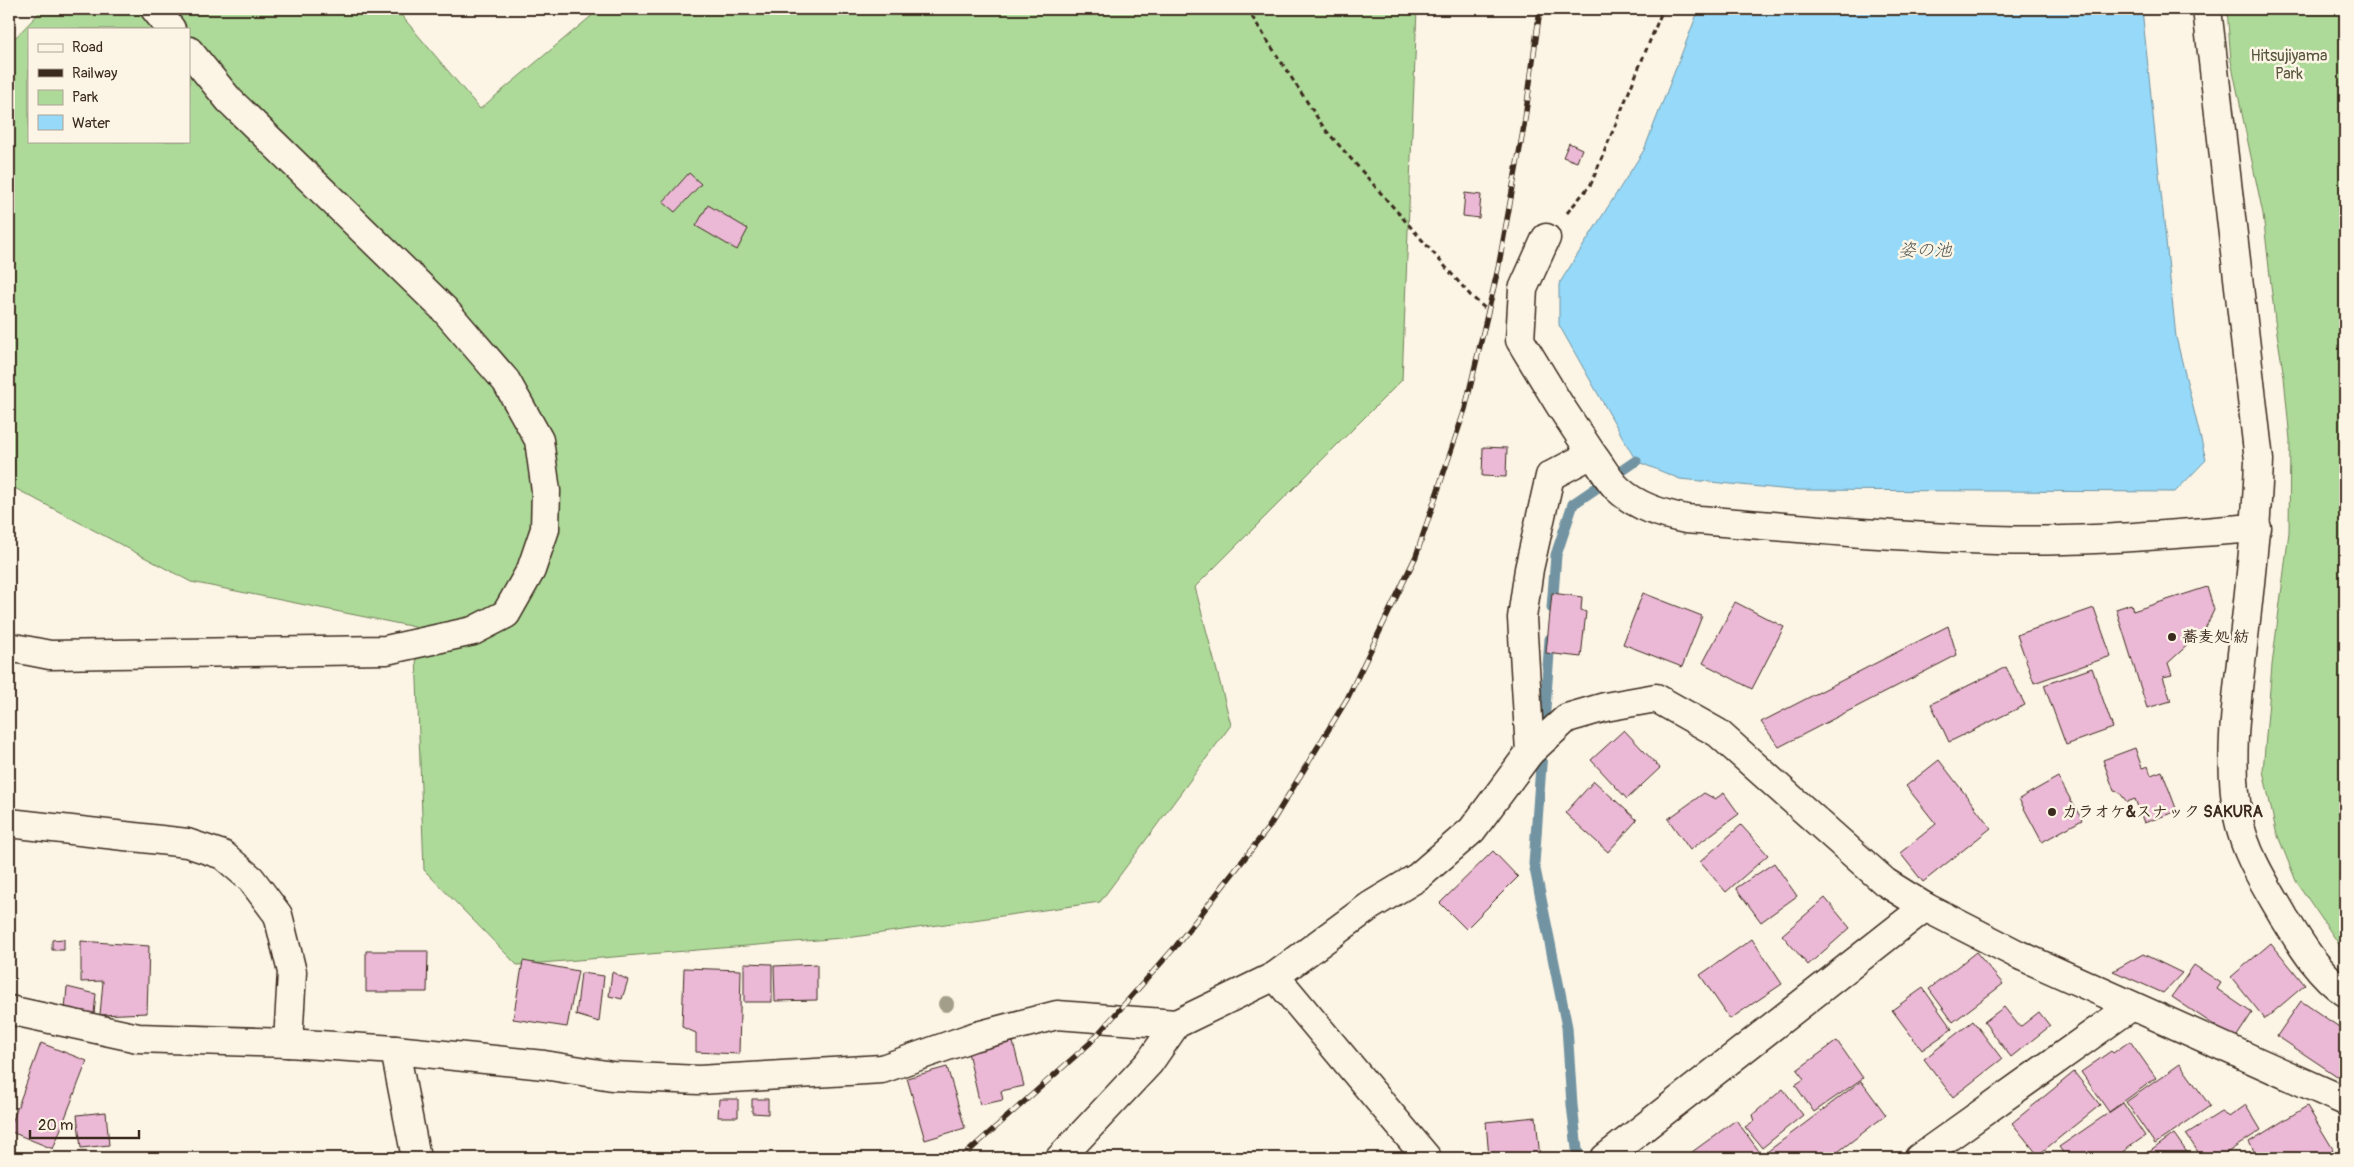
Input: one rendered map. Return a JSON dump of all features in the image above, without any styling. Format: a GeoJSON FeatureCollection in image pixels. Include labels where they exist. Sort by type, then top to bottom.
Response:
{"type":"FeatureCollection","features":[{"type":"Feature","properties":{"kind":"street"},"geometry":{"type":"LineString","coordinates":[[155,9],[170,28]]}},
{"type":"Feature","properties":{"kind":"street"},"geometry":{"type":"LineString","coordinates":[[2208,9],[2259,460],[2257,528],[2234,728],[2235,790],[2240,823],[2249,852],[2298,941],[2335,986],[2345,992]]}},
{"type":"Feature","properties":{"kind":"street"},"geometry":{"type":"LineString","coordinates":[[9,647],[50,654],[386,650],[473,631],[506,614],[531,570],[544,529],[546,491],[539,440],[506,381],[444,310],[229,100],[190,52]]}},
{"type":"Feature","properties":{"kind":"street"},"geometry":{"type":"LineString","coordinates":[[1546,238],[1523,289],[1520,340],[1559,404],[1618,489],[1639,504],[1663,514],[1686,519],[1933,538],[1998,540],[2080,540],[2257,528]]}},
{"type":"Feature","properties":{"kind":"street"},"geometry":{"type":"LineString","coordinates":[[1530,752],[1522,618],[1529,569],[1550,476],[1592,454]]}},
{"type":"Feature","properties":{"kind":"street"},"geometry":{"type":"LineString","coordinates":[[1060,1158],[1148,1062],[1176,1024],[1275,976],[1370,906],[1418,877],[1472,830],[1530,752],[1568,718],[1605,707],[1656,698],[1718,732],[1885,882],[1925,907],[2017,954],[2345,1101]]}},
{"type":"Feature","properties":{"kind":"street"},"geometry":{"type":"LineString","coordinates":[[9,823],[188,843],[223,856],[251,879],[278,915],[292,972],[288,1043]]}},
{"type":"Feature","properties":{"kind":"street"},"geometry":{"type":"LineString","coordinates":[[1618,1153],[1925,907]]}},
{"type":"Feature","properties":{"kind":"street"},"geometry":{"type":"LineString","coordinates":[[1275,976],[1427,1158]]}},
{"type":"Feature","properties":{"kind":"street"},"geometry":{"type":"LineString","coordinates":[[1919,1158],[2132,1006]]}},
{"type":"Feature","properties":{"kind":"street"},"geometry":{"type":"LineString","coordinates":[[9,1010],[138,1038],[288,1043],[395,1050],[544,1065],[612,1076],[698,1080],[882,1069],[973,1037],[1058,1015],[1176,1024]]}},
{"type":"Feature","properties":{"kind":"street"},"geometry":{"type":"LineString","coordinates":[[395,1050],[416,1158]]}},
{"type":"Feature","properties":{"kind":"path"},"geometry":{"type":"LineString","coordinates":[[1247,9],[1324,128],[1471,296],[1520,340]]}},
{"type":"Feature","properties":{"kind":"path"},"geometry":{"type":"LineString","coordinates":[[1546,238],[1591,184],[1663,9]]}},
{"type":"Feature","properties":{"kind":"green space"},"geometry":{"type":"Polygon","coordinates":[[[43,9],[396,9],[480,109],[595,13],[594,9],[1417,9],[1402,380],[1195,587],[1231,725],[1100,902],[854,937],[517,965],[424,870],[415,627],[191,582],[9,485],[9,44],[43,9]]]}},
{"type":"Feature","properties":{"kind":"green space","name":"Hitsujiyama Park"},"geometry":{"type":"Polygon","coordinates":[[[2227,9],[2345,9],[2345,953],[2296,881],[2276,831],[2263,771],[2272,665],[2289,532],[2290,440],[2284,377],[2275,321],[2263,214],[2231,61],[2227,9]]]}},
{"type":"Feature","properties":{"kind":"water","name":"姿の池"},"geometry":{"type":"Polygon","coordinates":[[[1699,9],[2142,9],[2176,337],[2206,460],[2175,492],[1791,490],[1680,479],[1636,461],[1559,325],[1559,284],[1644,150],[1699,9]]]}},
{"type":"Feature","properties":{"kind":"building"},"geometry":{"type":"Polygon","coordinates":[[[1569,143],[1582,149],[1577,162],[1563,157],[1569,143]]]}},
{"type":"Feature","properties":{"kind":"building"},"geometry":{"type":"Polygon","coordinates":[[[689,173],[701,184],[675,212],[663,202],[689,173]]]}},
{"type":"Feature","properties":{"kind":"building"},"geometry":{"type":"Polygon","coordinates":[[[1465,193],[1481,195],[1479,218],[1463,216],[1465,193]]]}},
{"type":"Feature","properties":{"kind":"building"},"geometry":{"type":"Polygon","coordinates":[[[708,205],[748,229],[737,250],[696,226],[708,205]]]}},
{"type":"Feature","properties":{"kind":"building"},"geometry":{"type":"Polygon","coordinates":[[[1483,447],[1507,448],[1506,477],[1482,476],[1483,447]]]}},
{"type":"Feature","properties":{"kind":"building"},"geometry":{"type":"Polygon","coordinates":[[[2207,587],[2214,610],[2205,629],[2168,663],[2172,675],[2163,677],[2171,701],[2147,708],[2116,609],[2131,604],[2133,611],[2207,587]]]}},
{"type":"Feature","properties":{"kind":"building"},"geometry":{"type":"Polygon","coordinates":[[[1552,593],[1582,597],[1581,610],[1586,612],[1581,657],[1546,653],[1552,593]]]}},
{"type":"Feature","properties":{"kind":"building"},"geometry":{"type":"Polygon","coordinates":[[[1643,593],[1702,616],[1682,667],[1623,644],[1643,593]]]}},
{"type":"Feature","properties":{"kind":"building"},"geometry":{"type":"Polygon","coordinates":[[[1735,602],[1784,627],[1752,689],[1703,663],[1735,602]]]}},
{"type":"Feature","properties":{"kind":"building"},"geometry":{"type":"Polygon","coordinates":[[[2094,608],[2111,656],[2034,683],[2017,635],[2094,608]]]}},
{"type":"Feature","properties":{"kind":"building"},"geometry":{"type":"Polygon","coordinates":[[[1948,626],[1957,655],[1779,747],[1761,722],[1948,626]]]}},
{"type":"Feature","properties":{"kind":"building"},"geometry":{"type":"Polygon","coordinates":[[[2006,667],[2025,705],[1949,742],[1931,704],[2006,667]]]}},
{"type":"Feature","properties":{"kind":"building"},"geometry":{"type":"Polygon","coordinates":[[[2092,668],[2113,728],[2066,745],[2044,685],[2092,668]]]}},
{"type":"Feature","properties":{"kind":"building"},"geometry":{"type":"Polygon","coordinates":[[[1624,730],[1660,768],[1627,799],[1591,760],[1624,730]]]}},
{"type":"Feature","properties":{"kind":"building"},"geometry":{"type":"Polygon","coordinates":[[[2135,748],[2142,768],[2148,766],[2151,775],[2162,771],[2177,811],[2144,823],[2135,799],[2127,802],[2119,792],[2114,791],[2103,760],[2135,748]]]}},
{"type":"Feature","properties":{"kind":"building"},"geometry":{"type":"Polygon","coordinates":[[[1939,760],[1991,828],[1923,882],[1900,853],[1936,824],[1906,786],[1939,760]]]}},
{"type":"Feature","properties":{"kind":"building"},"geometry":{"type":"Polygon","coordinates":[[[2058,777],[2082,820],[2042,842],[2019,799],[2058,777]]]}},
{"type":"Feature","properties":{"kind":"building"},"geometry":{"type":"Polygon","coordinates":[[[1594,781],[1637,820],[1608,852],[1565,813],[1594,781]]]}},
{"type":"Feature","properties":{"kind":"building"},"geometry":{"type":"Polygon","coordinates":[[[1704,793],[1715,799],[1724,793],[1739,814],[1690,850],[1668,819],[1704,793]]]}},
{"type":"Feature","properties":{"kind":"building"},"geometry":{"type":"Polygon","coordinates":[[[1741,825],[1768,855],[1726,892],[1700,862],[1741,825]]]}},
{"type":"Feature","properties":{"kind":"building"},"geometry":{"type":"Polygon","coordinates":[[[1493,851],[1518,877],[1466,929],[1440,903],[1493,851]]]}},
{"type":"Feature","properties":{"kind":"building"},"geometry":{"type":"Polygon","coordinates":[[[1774,863],[1797,896],[1761,922],[1736,888],[1774,863]]]}},
{"type":"Feature","properties":{"kind":"building"},"geometry":{"type":"Polygon","coordinates":[[[1825,898],[1850,928],[1808,965],[1782,935],[1825,898]]]}},
{"type":"Feature","properties":{"kind":"building"},"geometry":{"type":"Polygon","coordinates":[[[64,939],[64,950],[52,950],[52,940],[64,939]]]}},
{"type":"Feature","properties":{"kind":"building"},"geometry":{"type":"Polygon","coordinates":[[[1752,939],[1782,984],[1730,1019],[1700,975],[1752,939]]]}},
{"type":"Feature","properties":{"kind":"building"},"geometry":{"type":"Polygon","coordinates":[[[81,941],[149,946],[147,1013],[100,1015],[103,981],[81,982],[81,941]]]}},
{"type":"Feature","properties":{"kind":"building"},"geometry":{"type":"Polygon","coordinates":[[[2271,943],[2305,985],[2265,1019],[2231,977],[2271,943]]]}},
{"type":"Feature","properties":{"kind":"building"},"geometry":{"type":"Polygon","coordinates":[[[366,951],[428,951],[427,992],[366,992],[366,951]]]}},
{"type":"Feature","properties":{"kind":"building"},"geometry":{"type":"Polygon","coordinates":[[[1976,952],[2003,984],[1953,1022],[1929,989],[1976,952]]]}},
{"type":"Feature","properties":{"kind":"building"},"geometry":{"type":"Polygon","coordinates":[[[2143,954],[2182,973],[2163,993],[2113,971],[2143,954]]]}},
{"type":"Feature","properties":{"kind":"building"},"geometry":{"type":"Polygon","coordinates":[[[523,961],[578,971],[567,1027],[513,1019],[523,961]]]}},
{"type":"Feature","properties":{"kind":"building"},"geometry":{"type":"Polygon","coordinates":[[[744,963],[772,964],[772,1002],[744,1002],[744,963]]]}},
{"type":"Feature","properties":{"kind":"building"},"geometry":{"type":"Polygon","coordinates":[[[817,964],[817,1000],[775,1001],[774,966],[817,964]]]}},
{"type":"Feature","properties":{"kind":"building"},"geometry":{"type":"Polygon","coordinates":[[[2194,965],[2221,983],[2217,989],[2252,1013],[2235,1039],[2172,997],[2194,965]]]}},
{"type":"Feature","properties":{"kind":"building"},"geometry":{"type":"Polygon","coordinates":[[[684,968],[741,970],[739,1054],[696,1052],[696,1033],[682,1027],[684,968]]]}},
{"type":"Feature","properties":{"kind":"building"},"geometry":{"type":"Polygon","coordinates":[[[612,972],[628,980],[622,999],[609,996],[612,972]]]}},
{"type":"Feature","properties":{"kind":"building"},"geometry":{"type":"Polygon","coordinates":[[[581,973],[604,976],[599,1022],[576,1015],[581,973]]]}},
{"type":"Feature","properties":{"kind":"building"},"geometry":{"type":"Polygon","coordinates":[[[67,987],[96,994],[94,1014],[65,1010],[67,987]]]}},
{"type":"Feature","properties":{"kind":"building"},"geometry":{"type":"Polygon","coordinates":[[[1923,988],[1952,1029],[1922,1050],[1892,1010],[1923,988]]]}},
{"type":"Feature","properties":{"kind":"building"},"geometry":{"type":"Polygon","coordinates":[[[2301,1001],[2345,1031],[2345,1063],[2337,1076],[2277,1036],[2301,1001]]]}},
{"type":"Feature","properties":{"kind":"building"},"geometry":{"type":"Polygon","coordinates":[[[2004,1007],[2020,1027],[2039,1012],[2050,1026],[2011,1057],[1984,1022],[2004,1007]]]}},
{"type":"Feature","properties":{"kind":"building"},"geometry":{"type":"Polygon","coordinates":[[[1973,1021],[2002,1059],[1953,1097],[1924,1059],[1973,1021]]]}},
{"type":"Feature","properties":{"kind":"building"},"geometry":{"type":"Polygon","coordinates":[[[1837,1041],[1863,1078],[1814,1112],[1795,1085],[1804,1079],[1797,1070],[1837,1041]]]}},
{"type":"Feature","properties":{"kind":"building"},"geometry":{"type":"Polygon","coordinates":[[[2130,1041],[2156,1078],[2109,1112],[2081,1072],[2111,1051],[2113,1053],[2130,1041]]]}},
{"type":"Feature","properties":{"kind":"building"},"geometry":{"type":"Polygon","coordinates":[[[1013,1042],[1024,1086],[1001,1091],[1003,1100],[980,1105],[968,1052],[1013,1042]]]}},
{"type":"Feature","properties":{"kind":"building"},"geometry":{"type":"Polygon","coordinates":[[[41,1043],[87,1061],[53,1149],[9,1131],[41,1043]]]}},
{"type":"Feature","properties":{"kind":"building"},"geometry":{"type":"Polygon","coordinates":[[[2180,1064],[2210,1106],[2155,1144],[2126,1102],[2180,1064]]]}},
{"type":"Feature","properties":{"kind":"building"},"geometry":{"type":"Polygon","coordinates":[[[947,1067],[965,1128],[925,1140],[907,1078],[947,1067]]]}},
{"type":"Feature","properties":{"kind":"building"},"geometry":{"type":"Polygon","coordinates":[[[2074,1072],[2100,1105],[2038,1155],[2012,1123],[2074,1072]]]}},
{"type":"Feature","properties":{"kind":"building"},"geometry":{"type":"Polygon","coordinates":[[[1861,1081],[1886,1115],[1830,1158],[1759,1158],[1861,1081]]]}},
{"type":"Feature","properties":{"kind":"building"},"geometry":{"type":"Polygon","coordinates":[[[1783,1089],[1803,1115],[1762,1148],[1745,1127],[1754,1121],[1752,1115],[1783,1089]]]}},
{"type":"Feature","properties":{"kind":"building"},"geometry":{"type":"Polygon","coordinates":[[[719,1099],[738,1099],[738,1117],[718,1117],[719,1099]]]}},
{"type":"Feature","properties":{"kind":"building"},"geometry":{"type":"Polygon","coordinates":[[[752,1099],[768,1099],[768,1114],[752,1113],[752,1099]]]}},
{"type":"Feature","properties":{"kind":"building"},"geometry":{"type":"Polygon","coordinates":[[[2123,1103],[2145,1136],[2114,1158],[2067,1158],[2059,1147],[2123,1103]]]}},
{"type":"Feature","properties":{"kind":"building"},"geometry":{"type":"Polygon","coordinates":[[[2246,1105],[2261,1130],[2219,1158],[2202,1158],[2186,1134],[2221,1112],[2229,1117],[2246,1105]]]}},
{"type":"Feature","properties":{"kind":"building"},"geometry":{"type":"Polygon","coordinates":[[[2307,1106],[2333,1149],[2330,1158],[2258,1158],[2249,1142],[2307,1106]]]}},
{"type":"Feature","properties":{"kind":"building"},"geometry":{"type":"Polygon","coordinates":[[[106,1112],[109,1145],[81,1148],[77,1115],[106,1112]]]}},
{"type":"Feature","properties":{"kind":"building"},"geometry":{"type":"Polygon","coordinates":[[[1536,1117],[1540,1158],[1489,1158],[1486,1122],[1536,1117]]]}},
{"type":"Feature","properties":{"kind":"building"},"geometry":{"type":"Polygon","coordinates":[[[1736,1120],[1762,1155],[1758,1158],[1697,1158],[1692,1152],[1736,1120]]]}},
{"type":"Feature","properties":{"kind":"building"},"geometry":{"type":"Polygon","coordinates":[[[2174,1134],[2191,1158],[2141,1158],[2174,1134]]]}},
{"type":"Feature","properties":{"kind":"waterway"},"geometry":{"type":"LineString","coordinates":[[1552,608],[1556,555],[1573,504],[1636,461]]}},
{"type":"Feature","properties":{"kind":"waterway"},"geometry":{"type":"LineString","coordinates":[[1550,639],[1534,864],[1567,1027],[1572,1105],[1578,1158]]}},
{"type":"Feature","properties":{"kind":"railway"},"geometry":{"type":"LineString","coordinates":[[961,1158],[1090,1043],[1176,946],[1269,827],[1347,699],[1416,556],[1465,409],[1498,269],[1524,126],[1540,9]]}},
{"type":"Feature","properties":{"kind":"place","name":"蕎麦処 紡"},"geometry":{"type":"Point","coordinates":[2172,637]}},
{"type":"Feature","properties":{"kind":"place","name":"カラオケ&スナック SAKURA"},"geometry":{"type":"Point","coordinates":[2052,812]}}]}
